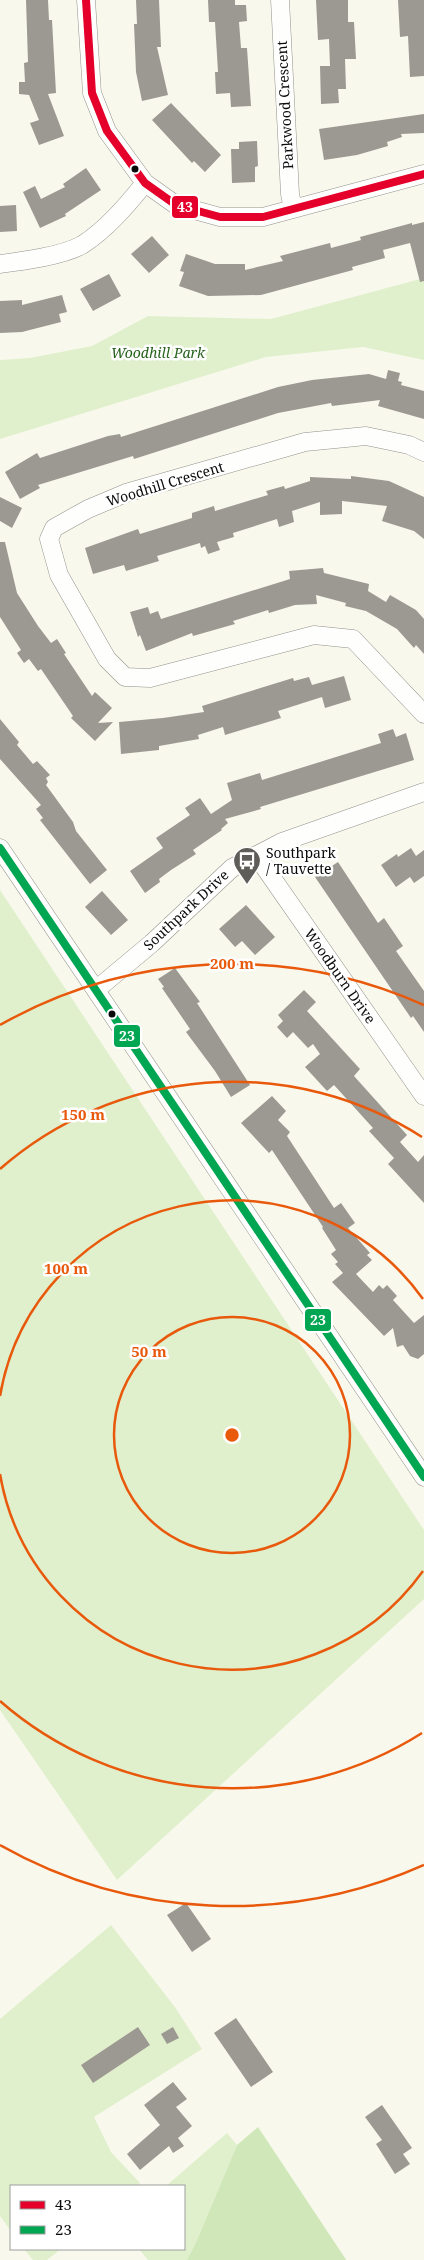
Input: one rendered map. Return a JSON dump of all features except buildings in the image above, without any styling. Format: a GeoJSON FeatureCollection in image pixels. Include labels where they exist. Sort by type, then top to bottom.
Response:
{"type":"FeatureCollection","features":[{"type":"Feature","properties":{"kind":"street"},"geometry":{"type":"LineString","coordinates":[[86,0],[92,94],[107,131],[145,183],[176,205],[220,217],[263,217],[424,174]]}},
{"type":"Feature","properties":{"kind":"street","name":"Parkwood Crescent"},"geometry":{"type":"LineString","coordinates":[[280,0],[290,194],[293,209]]}},
{"type":"Feature","properties":{"kind":"street"},"geometry":{"type":"LineString","coordinates":[[0,264],[34,260],[81,245],[118,215],[145,183]]}},
{"type":"Feature","properties":{"kind":"street","name":"Woodhill Crescent"},"geometry":{"type":"LineString","coordinates":[[424,452],[409,445],[366,436],[305,442],[126,493],[88,509],[54,528],[49,539],[59,575],[107,659],[125,677],[150,678],[314,636],[353,639],[424,714]]}},
{"type":"Feature","properties":{"kind":"street","name":"Southpark Drive"},"geometry":{"type":"LineString","coordinates":[[97,989],[152,943],[232,868],[282,842],[424,792]]}},
{"type":"Feature","properties":{"kind":"street"},"geometry":{"type":"LineString","coordinates":[[0,848],[97,989],[424,1477]]}},
{"type":"Feature","properties":{"kind":"street","name":"Woodburn Drive"},"geometry":{"type":"LineString","coordinates":[[256,856],[424,1096]]}},
{"type":"Feature","properties":{"kind":"green space","name":"Woodhill Park"},"geometry":{"type":"Polygon","coordinates":[[[424,278],[424,360],[363,347],[266,357],[0,439],[0,360],[30,358],[92,346],[148,316],[271,319],[424,278]]]}},
{"type":"Feature","properties":{"kind":"green space"},"geometry":{"type":"Polygon","coordinates":[[[0,890],[424,1530],[424,1599],[117,1880],[0,1710],[0,890]]]}},
{"type":"Feature","properties":{"kind":"green space"},"geometry":{"type":"Polygon","coordinates":[[[111,1925],[175,2007],[202,2049],[94,2117],[111,2152],[140,2183],[138,2185],[10,2185],[10,2230],[0,2216],[0,2019],[111,1925]]]}},
{"type":"Feature","properties":{"kind":"green space"},"geometry":{"type":"Polygon","coordinates":[[[258,2127],[346,2260],[187,2260],[237,2145],[258,2127]]]}},
{"type":"Feature","properties":{"kind":"green space"},"geometry":{"type":"Polygon","coordinates":[[[227,2133],[237,2145],[187,2260],[148,2260],[140,2250],[185,2250],[185,2185],[167,2185],[227,2133]]]}},
{"type":"Feature","properties":{"kind":"green space"},"geometry":{"type":"Polygon","coordinates":[[[25,2250],[60,2250],[47,2260],[33,2260],[25,2250]]]}},
{"type":"Feature","properties":{"kind":"transit line","name":"43"},"geometry":{"type":"LineString","coordinates":[[86,0],[92,93],[107,131],[145,183],[176,205],[220,217],[263,217],[424,174]]}},
{"type":"Feature","properties":{"kind":"transit line","name":"23"},"geometry":{"type":"LineString","coordinates":[[0,848],[424,1477]]}},
{"type":"Feature","properties":{"kind":"place","name":"Southpark / Tauvette"},"geometry":{"type":"Point","coordinates":[247,885]}}]}
